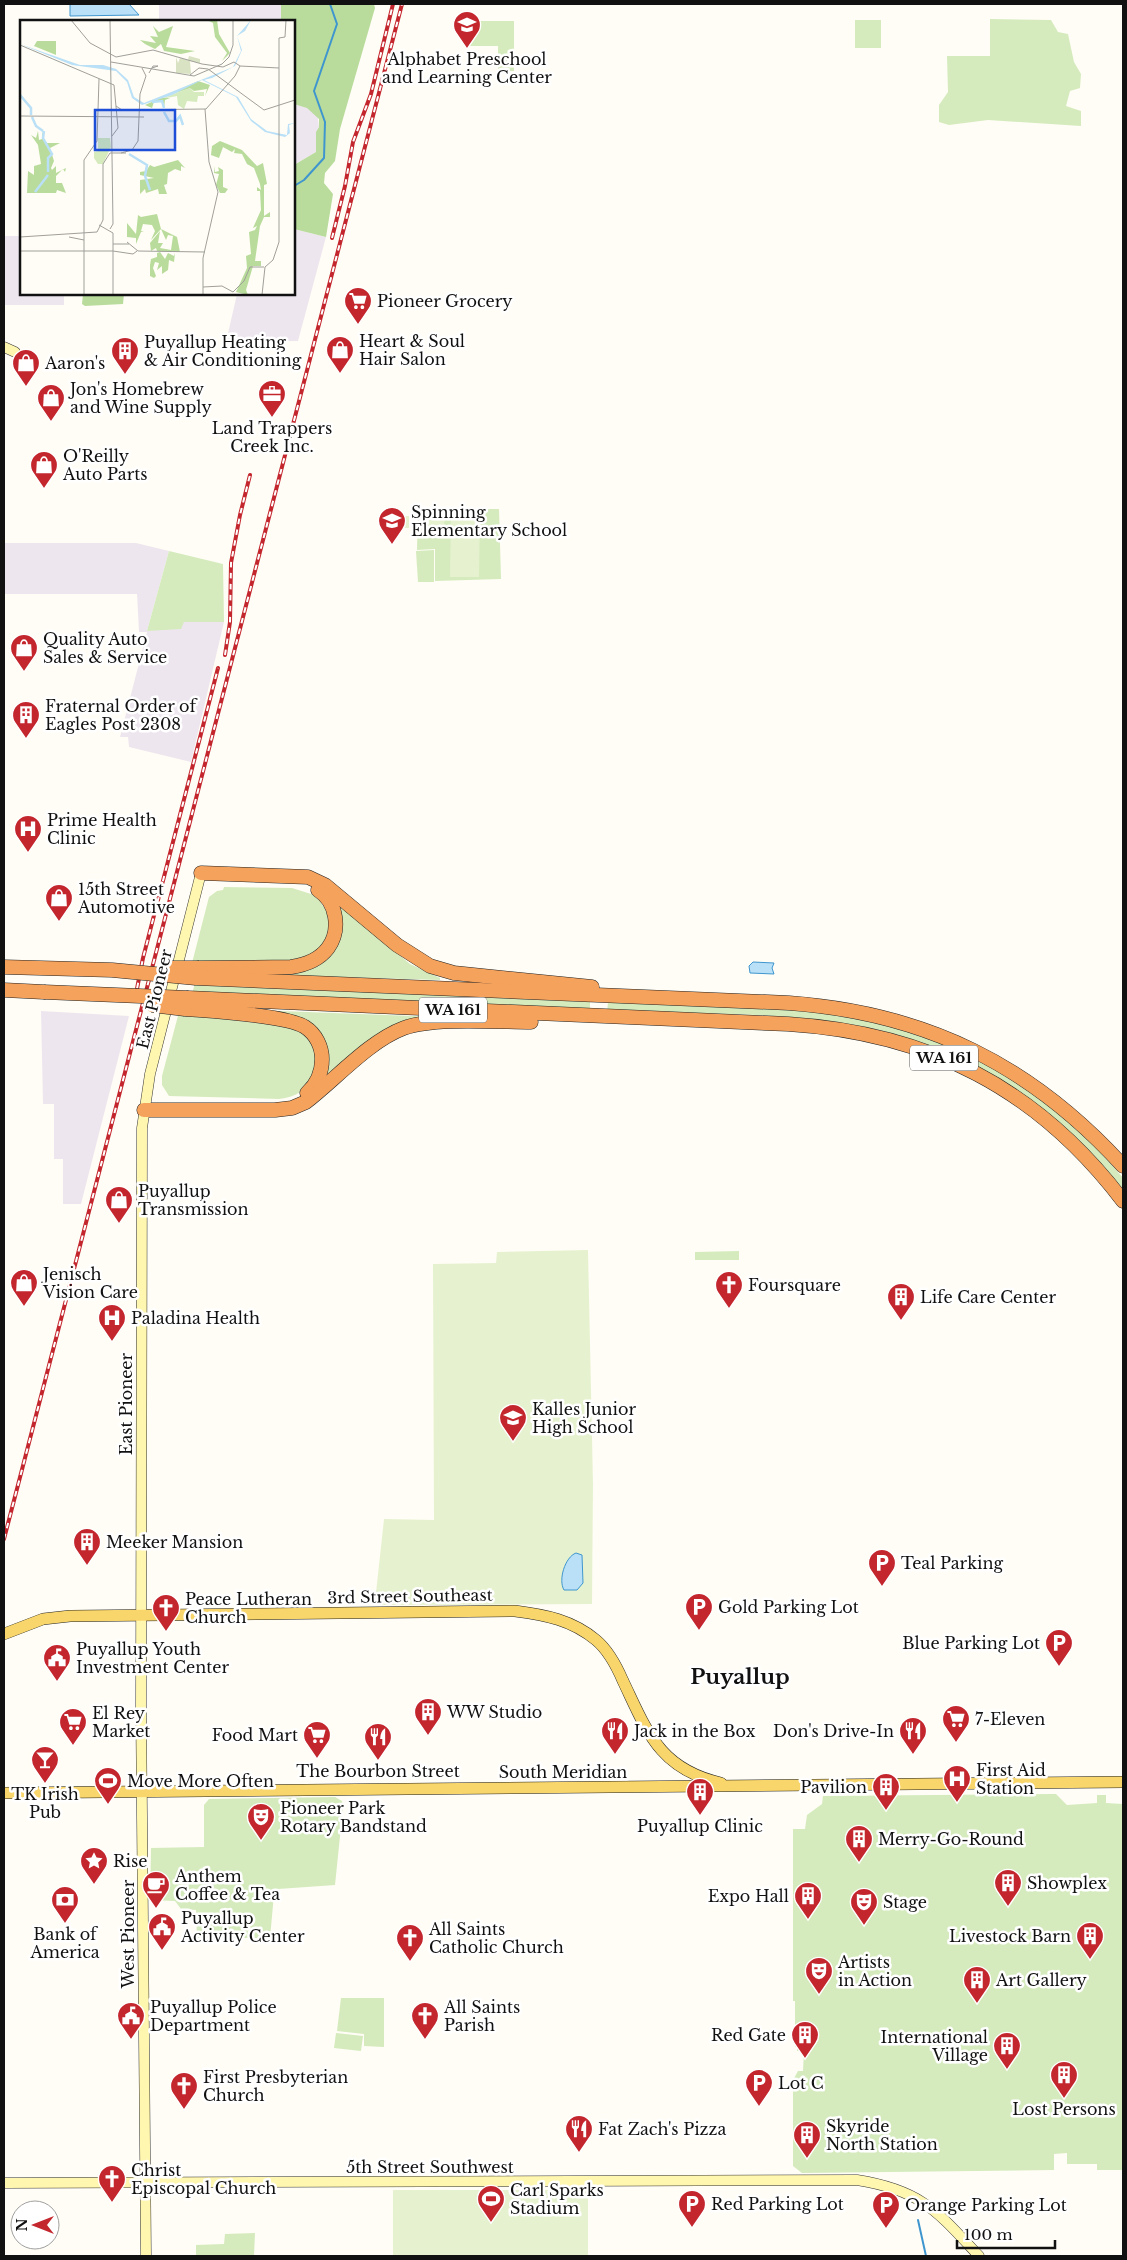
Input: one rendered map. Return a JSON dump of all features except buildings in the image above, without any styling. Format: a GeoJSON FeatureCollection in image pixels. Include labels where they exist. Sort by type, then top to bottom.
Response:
{"type":"FeatureCollection","features":[{"type":"Feature","properties":{"kind":"highway"},"geometry":{"type":"LineString","coordinates":[[197,973],[304,965],[328,948],[332,940],[336,920],[330,901],[324,894],[312,886],[286,882],[200,877]]}},
{"type":"Feature","properties":{"kind":"highway"},"geometry":{"type":"LineString","coordinates":[[200,877],[308,877],[325,885],[415,958],[430,966],[454,973],[638,990],[716,1001]]}},
{"type":"Feature","properties":{"kind":"highway","name":"WA 161"},"geometry":{"type":"LineString","coordinates":[[4,967],[197,973],[817,1005],[848,1010],[911,1024],[939,1034],[998,1062],[1044,1092],[1072,1114],[1123,1166]]}},
{"type":"Feature","properties":{"kind":"highway"},"geometry":{"type":"LineString","coordinates":[[4,990],[186,1003],[283,1020],[305,1026],[315,1036],[321,1049],[322,1065],[319,1078],[304,1095],[282,1104],[144,1107]]}},
{"type":"Feature","properties":{"kind":"highway","name":"WA 161"},"geometry":{"type":"LineString","coordinates":[[186,1003],[788,1024],[848,1030],[881,1036],[937,1055],[1000,1087],[1035,1110],[1087,1157],[1123,1200]]}},
{"type":"Feature","properties":{"kind":"highway"},"geometry":{"type":"LineString","coordinates":[[144,1107],[275,1110],[292,1108],[306,1102],[388,1036],[414,1025],[445,1023],[718,1021]]}},
{"type":"Feature","properties":{"kind":"main road"},"geometry":{"type":"LineString","coordinates":[[4,346],[15,352]]}},
{"type":"Feature","properties":{"kind":"main road","name":"East Pioneer"},"geometry":{"type":"LineString","coordinates":[[142,1793],[142,1159],[144,1107],[200,877]]}},
{"type":"Feature","properties":{"kind":"main road","name":"3rd Street Southeast"},"geometry":{"type":"LineString","coordinates":[[4,1634],[21,1626],[56,1616],[516,1611],[551,1615],[584,1631],[601,1644],[619,1671],[650,1737],[668,1757],[700,1776],[740,1786]]}},
{"type":"Feature","properties":{"kind":"main road","name":"South Meridian"},"geometry":{"type":"LineString","coordinates":[[4,1793],[1123,1782]]}},
{"type":"Feature","properties":{"kind":"main road","name":"West Pioneer"},"geometry":{"type":"LineString","coordinates":[[142,1793],[146,2256]]}},
{"type":"Feature","properties":{"kind":"main road","name":"5th Street Southwest"},"geometry":{"type":"LineString","coordinates":[[4,2183],[857,2180],[880,2184],[920,2200],[936,2210],[979,2256]]}},
{"type":"Feature","properties":{"kind":"shaded area"},"geometry":{"type":"Polygon","coordinates":[[[159,4],[281,4],[281,20],[159,20],[159,4]]]}},
{"type":"Feature","properties":{"kind":"shaded area"},"geometry":{"type":"Polygon","coordinates":[[[295,102],[316,103],[319,127],[316,132],[316,152],[295,164],[295,102]]]}},
{"type":"Feature","properties":{"kind":"shaded area"},"geometry":{"type":"Polygon","coordinates":[[[295,229],[326,237],[298,341],[226,342],[237,295],[295,295],[295,229]]]}},
{"type":"Feature","properties":{"kind":"shaded area"},"geometry":{"type":"Polygon","coordinates":[[[4,236],[20,236],[20,295],[64,295],[64,305],[4,305],[4,236]]]}},
{"type":"Feature","properties":{"kind":"shaded area"},"geometry":{"type":"Polygon","coordinates":[[[4,543],[136,543],[169,551],[147,631],[184,622],[224,622],[191,762],[129,747],[128,737],[120,737],[147,632],[139,632],[137,594],[4,594],[4,543]]]}},
{"type":"Feature","properties":{"kind":"shaded area"},"geometry":{"type":"Polygon","coordinates":[[[41,1011],[129,1016],[81,1204],[63,1204],[63,1159],[54,1159],[54,1104],[43,1104],[41,1011]]]}},
{"type":"Feature","properties":{"kind":"green space"},"geometry":{"type":"Polygon","coordinates":[[[281,4],[374,4],[375,8],[340,129],[335,161],[325,173],[324,183],[333,194],[326,237],[295,229],[295,164],[316,152],[316,132],[319,127],[319,119],[307,108],[295,104],[295,20],[281,20],[281,4]]]}},
{"type":"Feature","properties":{"kind":"green space"},"geometry":{"type":"Polygon","coordinates":[[[990,19],[1051,20],[1058,32],[1068,34],[1074,62],[1081,74],[1080,88],[1070,91],[1066,106],[1081,111],[1081,126],[988,120],[949,125],[939,122],[939,105],[948,92],[947,56],[990,56],[990,19]]]}},
{"type":"Feature","properties":{"kind":"green space"},"geometry":{"type":"Polygon","coordinates":[[[855,20],[881,20],[881,48],[855,48],[855,20]]]}},
{"type":"Feature","properties":{"kind":"green space"},"geometry":{"type":"Polygon","coordinates":[[[464,21],[514,21],[514,71],[498,71],[498,46],[464,46],[464,21]]]}},
{"type":"Feature","properties":{"kind":"green space"},"geometry":{"type":"Polygon","coordinates":[[[83,295],[124,295],[123,304],[85,306],[82,304],[83,295]]]}},
{"type":"Feature","properties":{"kind":"green space"},"geometry":{"type":"Polygon","coordinates":[[[418,509],[499,509],[501,579],[435,581],[435,549],[417,550],[418,509]]]}},
{"type":"Feature","properties":{"kind":"green space"},"geometry":{"type":"Polygon","coordinates":[[[451,512],[480,512],[479,577],[450,577],[451,512]]]}},
{"type":"Feature","properties":{"kind":"green space"},"geometry":{"type":"Polygon","coordinates":[[[423,513],[442,513],[445,520],[442,532],[430,536],[419,532],[419,516],[423,513]]]}},
{"type":"Feature","properties":{"kind":"green space"},"geometry":{"type":"Polygon","coordinates":[[[388,516],[409,516],[409,528],[388,528],[388,516]]]}},
{"type":"Feature","properties":{"kind":"green space"},"geometry":{"type":"Polygon","coordinates":[[[434,550],[434,582],[418,582],[416,551],[434,550]]]}},
{"type":"Feature","properties":{"kind":"green space"},"geometry":{"type":"Polygon","coordinates":[[[169,551],[223,564],[224,622],[184,622],[181,629],[147,631],[169,551]]]}},
{"type":"Feature","properties":{"kind":"green space"},"geometry":{"type":"Polygon","coordinates":[[[224,887],[292,888],[311,894],[319,900],[327,912],[329,929],[327,938],[316,953],[297,961],[192,963],[209,897],[217,891],[223,890],[224,887]]]}},
{"type":"Feature","properties":{"kind":"green space"},"geometry":{"type":"Polygon","coordinates":[[[333,900],[410,964],[440,978],[440,980],[268,975],[330,956],[333,900]]]}},
{"type":"Feature","properties":{"kind":"green space"},"geometry":{"type":"Polygon","coordinates":[[[195,983],[590,1002],[590,1010],[192,994],[195,983]]]}},
{"type":"Feature","properties":{"kind":"green space"},"geometry":{"type":"Polygon","coordinates":[[[608,1002],[779,1009],[836,1014],[864,1018],[902,1028],[938,1041],[974,1057],[1007,1076],[1039,1098],[1097,1149],[1123,1178],[1123,1191],[1094,1156],[1046,1113],[1009,1088],[922,1043],[886,1032],[808,1019],[726,1014],[607,1012],[608,1002]]]}},
{"type":"Feature","properties":{"kind":"green space"},"geometry":{"type":"Polygon","coordinates":[[[252,1010],[439,1017],[421,1021],[325,1078],[329,1059],[322,1037],[252,1010]]]}},
{"type":"Feature","properties":{"kind":"green space"},"geometry":{"type":"Polygon","coordinates":[[[179,1012],[293,1028],[309,1039],[315,1050],[317,1062],[314,1074],[300,1092],[279,1099],[169,1096],[162,1085],[162,1076],[179,1012]]]}},
{"type":"Feature","properties":{"kind":"green space","name":"Kalles Junior High School"},"geometry":{"type":"Polygon","coordinates":[[[588,1250],[593,1484],[592,1604],[377,1605],[375,1602],[384,1519],[434,1520],[433,1264],[496,1263],[497,1252],[588,1250]]]}},
{"type":"Feature","properties":{"kind":"green space"},"geometry":{"type":"Polygon","coordinates":[[[739,1251],[739,1260],[695,1260],[695,1252],[739,1251]]]}},
{"type":"Feature","properties":{"kind":"green space"},"geometry":{"type":"Polygon","coordinates":[[[1056,1794],[1067,1805],[1097,1803],[1097,1795],[1106,1795],[1106,1803],[1123,1804],[1123,2170],[1097,2170],[1097,2164],[1067,2164],[1067,2153],[1054,2154],[1054,2170],[802,2173],[793,2166],[793,2080],[798,2071],[803,2071],[804,2051],[797,2051],[797,2047],[795,2047],[795,2001],[793,2001],[793,1829],[805,1829],[807,1815],[822,1804],[823,1796],[1056,1794]]]}},
{"type":"Feature","properties":{"kind":"green space"},"geometry":{"type":"Polygon","coordinates":[[[335,1797],[342,1801],[343,1807],[335,1885],[278,1889],[274,1894],[270,1938],[197,1938],[196,1910],[181,1909],[175,1901],[150,1900],[151,1848],[204,1847],[204,1805],[209,1799],[335,1797]]]}},
{"type":"Feature","properties":{"kind":"green space"},"geometry":{"type":"Polygon","coordinates":[[[341,1998],[384,1998],[384,2047],[364,2046],[364,2034],[337,2031],[341,1998]]]}},
{"type":"Feature","properties":{"kind":"green space"},"geometry":{"type":"Polygon","coordinates":[[[336,2033],[363,2036],[361,2051],[334,2048],[336,2033]]]}},
{"type":"Feature","properties":{"kind":"green space","name":"Carl Sparks Stadium"},"geometry":{"type":"Polygon","coordinates":[[[393,2190],[588,2190],[588,2256],[393,2256],[393,2190]]]}},
{"type":"Feature","properties":{"kind":"green space"},"geometry":{"type":"Polygon","coordinates":[[[255,2233],[254,2256],[196,2256],[196,2245],[224,2244],[225,2234],[255,2233]]]}},
{"type":"Feature","properties":{"kind":"water"},"geometry":{"type":"Polygon","coordinates":[[[70,4],[129,4],[139,15],[70,16],[70,4]]]}},
{"type":"Feature","properties":{"kind":"water"},"geometry":{"type":"Polygon","coordinates":[[[753,962],[774,963],[772,968],[774,974],[750,973],[749,966],[753,962]]]}},
{"type":"Feature","properties":{"kind":"water"},"geometry":{"type":"Polygon","coordinates":[[[576,1553],[582,1555],[583,1583],[577,1590],[564,1590],[562,1575],[569,1559],[576,1553]]]}},
{"type":"Feature","properties":{"kind":"waterway"},"geometry":{"type":"LineString","coordinates":[[295,185],[304,180],[324,158],[325,122],[314,91],[337,24],[330,4]]}},
{"type":"Feature","properties":{"kind":"waterway"},"geometry":{"type":"LineString","coordinates":[[918,2220],[926,2256]]}},
{"type":"Feature","properties":{"kind":"railway"},"geometry":{"type":"LineString","coordinates":[[332,238],[345,186],[353,142],[371,94],[393,4]]}},
{"type":"Feature","properties":{"kind":"railway"},"geometry":{"type":"LineString","coordinates":[[4,1539],[402,4]]}},
{"type":"Feature","properties":{"kind":"railway"},"geometry":{"type":"LineString","coordinates":[[225,655],[230,622],[231,563],[250,475]]}},
{"type":"Feature","properties":{"kind":"railway"},"geometry":{"type":"LineString","coordinates":[[135,999],[143,958],[218,668]]}},
{"type":"Feature","properties":{"kind":"place","name":"Alphabet Preschool and Learning Center"},"geometry":{"type":"Point","coordinates":[467,49]}},
{"type":"Feature","properties":{"kind":"place","name":"Pioneer Grocery"},"geometry":{"type":"Point","coordinates":[358,325]}},
{"type":"Feature","properties":{"kind":"place","name":"Heart & Soul Hair Salon"},"geometry":{"type":"Point","coordinates":[340,374]}},
{"type":"Feature","properties":{"kind":"place","name":"Puyallup Heating & Air Conditioning"},"geometry":{"type":"Point","coordinates":[125,375]}},
{"type":"Feature","properties":{"kind":"place","name":"Aaron's"},"geometry":{"type":"Point","coordinates":[26,387]}},
{"type":"Feature","properties":{"kind":"place","name":"Land Trappers Creek Inc."},"geometry":{"type":"Point","coordinates":[272,418]}},
{"type":"Feature","properties":{"kind":"place","name":"Jon's Homebrew and Wine Supply"},"geometry":{"type":"Point","coordinates":[51,422]}},
{"type":"Feature","properties":{"kind":"place","name":"O'Reilly Auto Parts"},"geometry":{"type":"Point","coordinates":[44,489]}},
{"type":"Feature","properties":{"kind":"place","name":"Spinning Elementary School"},"geometry":{"type":"Point","coordinates":[392,545]}},
{"type":"Feature","properties":{"kind":"place","name":"Quality Auto Sales & Service"},"geometry":{"type":"Point","coordinates":[24,672]}},
{"type":"Feature","properties":{"kind":"place","name":"Fraternal Order of Eagles Post 2308"},"geometry":{"type":"Point","coordinates":[26,739]}},
{"type":"Feature","properties":{"kind":"place","name":"Prime Health Clinic"},"geometry":{"type":"Point","coordinates":[28,853]}},
{"type":"Feature","properties":{"kind":"place","name":"15th Street Automotive"},"geometry":{"type":"Point","coordinates":[59,922]}},
{"type":"Feature","properties":{"kind":"place","name":"Puyallup Transmission"},"geometry":{"type":"Point","coordinates":[119,1224]}},
{"type":"Feature","properties":{"kind":"place","name":"Jenisch Vision Care"},"geometry":{"type":"Point","coordinates":[24,1307]}},
{"type":"Feature","properties":{"kind":"place","name":"Foursquare"},"geometry":{"type":"Point","coordinates":[729,1309]}},
{"type":"Feature","properties":{"kind":"place","name":"Life Care Center"},"geometry":{"type":"Point","coordinates":[901,1321]}},
{"type":"Feature","properties":{"kind":"place","name":"Paladina Health"},"geometry":{"type":"Point","coordinates":[112,1342]}},
{"type":"Feature","properties":{"kind":"place","name":"Kalles Junior High School"},"geometry":{"type":"Point","coordinates":[513,1442]}},
{"type":"Feature","properties":{"kind":"place","name":"Meeker Mansion"},"geometry":{"type":"Point","coordinates":[87,1566]}},
{"type":"Feature","properties":{"kind":"place","name":"Teal Parking"},"geometry":{"type":"Point","coordinates":[882,1587]}},
{"type":"Feature","properties":{"kind":"place","name":"Gold Parking Lot"},"geometry":{"type":"Point","coordinates":[699,1631]}},
{"type":"Feature","properties":{"kind":"place","name":"Peace Lutheran Church"},"geometry":{"type":"Point","coordinates":[166,1632]}},
{"type":"Feature","properties":{"kind":"place","name":"Blue Parking Lot"},"geometry":{"type":"Point","coordinates":[1059,1667]}},
{"type":"Feature","properties":{"kind":"place","name":"Puyallup Youth Investment Center"},"geometry":{"type":"Point","coordinates":[57,1682]}},
{"type":"Feature","properties":{"kind":"place","name":"WW Studio"},"geometry":{"type":"Point","coordinates":[428,1736]}},
{"type":"Feature","properties":{"kind":"place","name":"7-Eleven"},"geometry":{"type":"Point","coordinates":[956,1743]}},
{"type":"Feature","properties":{"kind":"place","name":"El Rey Market"},"geometry":{"type":"Point","coordinates":[73,1746]}},
{"type":"Feature","properties":{"kind":"place","name":"Jack in the Box"},"geometry":{"type":"Point","coordinates":[615,1755]}},
{"type":"Feature","properties":{"kind":"place","name":"Don's Drive-In"},"geometry":{"type":"Point","coordinates":[913,1755]}},
{"type":"Feature","properties":{"kind":"place","name":"Food Mart"},"geometry":{"type":"Point","coordinates":[317,1759]}},
{"type":"Feature","properties":{"kind":"place","name":"The Bourbon Street"},"geometry":{"type":"Point","coordinates":[378,1761]}},
{"type":"Feature","properties":{"kind":"place","name":"TK Irish Pub"},"geometry":{"type":"Point","coordinates":[45,1784]}},
{"type":"Feature","properties":{"kind":"place","name":"First Aid Station"},"geometry":{"type":"Point","coordinates":[957,1803]}},
{"type":"Feature","properties":{"kind":"place","name":"Move More Often"},"geometry":{"type":"Point","coordinates":[108,1805]}},
{"type":"Feature","properties":{"kind":"place","name":"Pavilion"},"geometry":{"type":"Point","coordinates":[886,1811]}},
{"type":"Feature","properties":{"kind":"place","name":"Puyallup Clinic"},"geometry":{"type":"Point","coordinates":[700,1816]}},
{"type":"Feature","properties":{"kind":"place","name":"Pioneer Park Rotary Bandstand"},"geometry":{"type":"Point","coordinates":[261,1841]}},
{"type":"Feature","properties":{"kind":"place","name":"Merry-Go-Round"},"geometry":{"type":"Point","coordinates":[859,1863]}},
{"type":"Feature","properties":{"kind":"place","name":"Rise"},"geometry":{"type":"Point","coordinates":[94,1885]}},
{"type":"Feature","properties":{"kind":"place","name":"Showplex"},"geometry":{"type":"Point","coordinates":[1008,1907]}},
{"type":"Feature","properties":{"kind":"place","name":"Anthem Coffee & Tea"},"geometry":{"type":"Point","coordinates":[156,1909]}},
{"type":"Feature","properties":{"kind":"place","name":"Expo Hall"},"geometry":{"type":"Point","coordinates":[808,1920]}},
{"type":"Feature","properties":{"kind":"place","name":"Bank of America"},"geometry":{"type":"Point","coordinates":[65,1924]}},
{"type":"Feature","properties":{"kind":"place","name":"Stage"},"geometry":{"type":"Point","coordinates":[864,1926]}},
{"type":"Feature","properties":{"kind":"place","name":"Puyallup Activity Center"},"geometry":{"type":"Point","coordinates":[162,1951]}},
{"type":"Feature","properties":{"kind":"place","name":"Livestock Barn"},"geometry":{"type":"Point","coordinates":[1090,1960]}},
{"type":"Feature","properties":{"kind":"place","name":"All Saints Catholic Church"},"geometry":{"type":"Point","coordinates":[410,1962]}},
{"type":"Feature","properties":{"kind":"place","name":"Artists in Action"},"geometry":{"type":"Point","coordinates":[819,1995]}},
{"type":"Feature","properties":{"kind":"place","name":"Art Gallery"},"geometry":{"type":"Point","coordinates":[977,2004]}},
{"type":"Feature","properties":{"kind":"place","name":"Puyallup Police Department"},"geometry":{"type":"Point","coordinates":[131,2040]}},
{"type":"Feature","properties":{"kind":"place","name":"All Saints Parish"},"geometry":{"type":"Point","coordinates":[425,2040]}},
{"type":"Feature","properties":{"kind":"place","name":"Red Gate"},"geometry":{"type":"Point","coordinates":[805,2059]}},
{"type":"Feature","properties":{"kind":"place","name":"International Village"},"geometry":{"type":"Point","coordinates":[1007,2070]}},
{"type":"Feature","properties":{"kind":"place","name":"Lost Persons"},"geometry":{"type":"Point","coordinates":[1064,2099]}},
{"type":"Feature","properties":{"kind":"place","name":"Lot C"},"geometry":{"type":"Point","coordinates":[759,2107]}},
{"type":"Feature","properties":{"kind":"place","name":"First Presbyterian Church"},"geometry":{"type":"Point","coordinates":[184,2110]}},
{"type":"Feature","properties":{"kind":"place","name":"Fat Zach's Pizza"},"geometry":{"type":"Point","coordinates":[579,2153]}},
{"type":"Feature","properties":{"kind":"place","name":"Skyride North Station"},"geometry":{"type":"Point","coordinates":[807,2159]}},
{"type":"Feature","properties":{"kind":"place","name":"Christ Episcopal Church"},"geometry":{"type":"Point","coordinates":[112,2203]}},
{"type":"Feature","properties":{"kind":"place","name":"Carl Sparks Stadium"},"geometry":{"type":"Point","coordinates":[491,2223]}},
{"type":"Feature","properties":{"kind":"place","name":"Red Parking Lot"},"geometry":{"type":"Point","coordinates":[692,2228]}},
{"type":"Feature","properties":{"kind":"place","name":"Orange Parking Lot"},"geometry":{"type":"Point","coordinates":[886,2229]}},
{"type":"Feature","properties":{"kind":"district","name":"Puyallup"},"geometry":{"type":"Point","coordinates":[740,1677]}}]}
